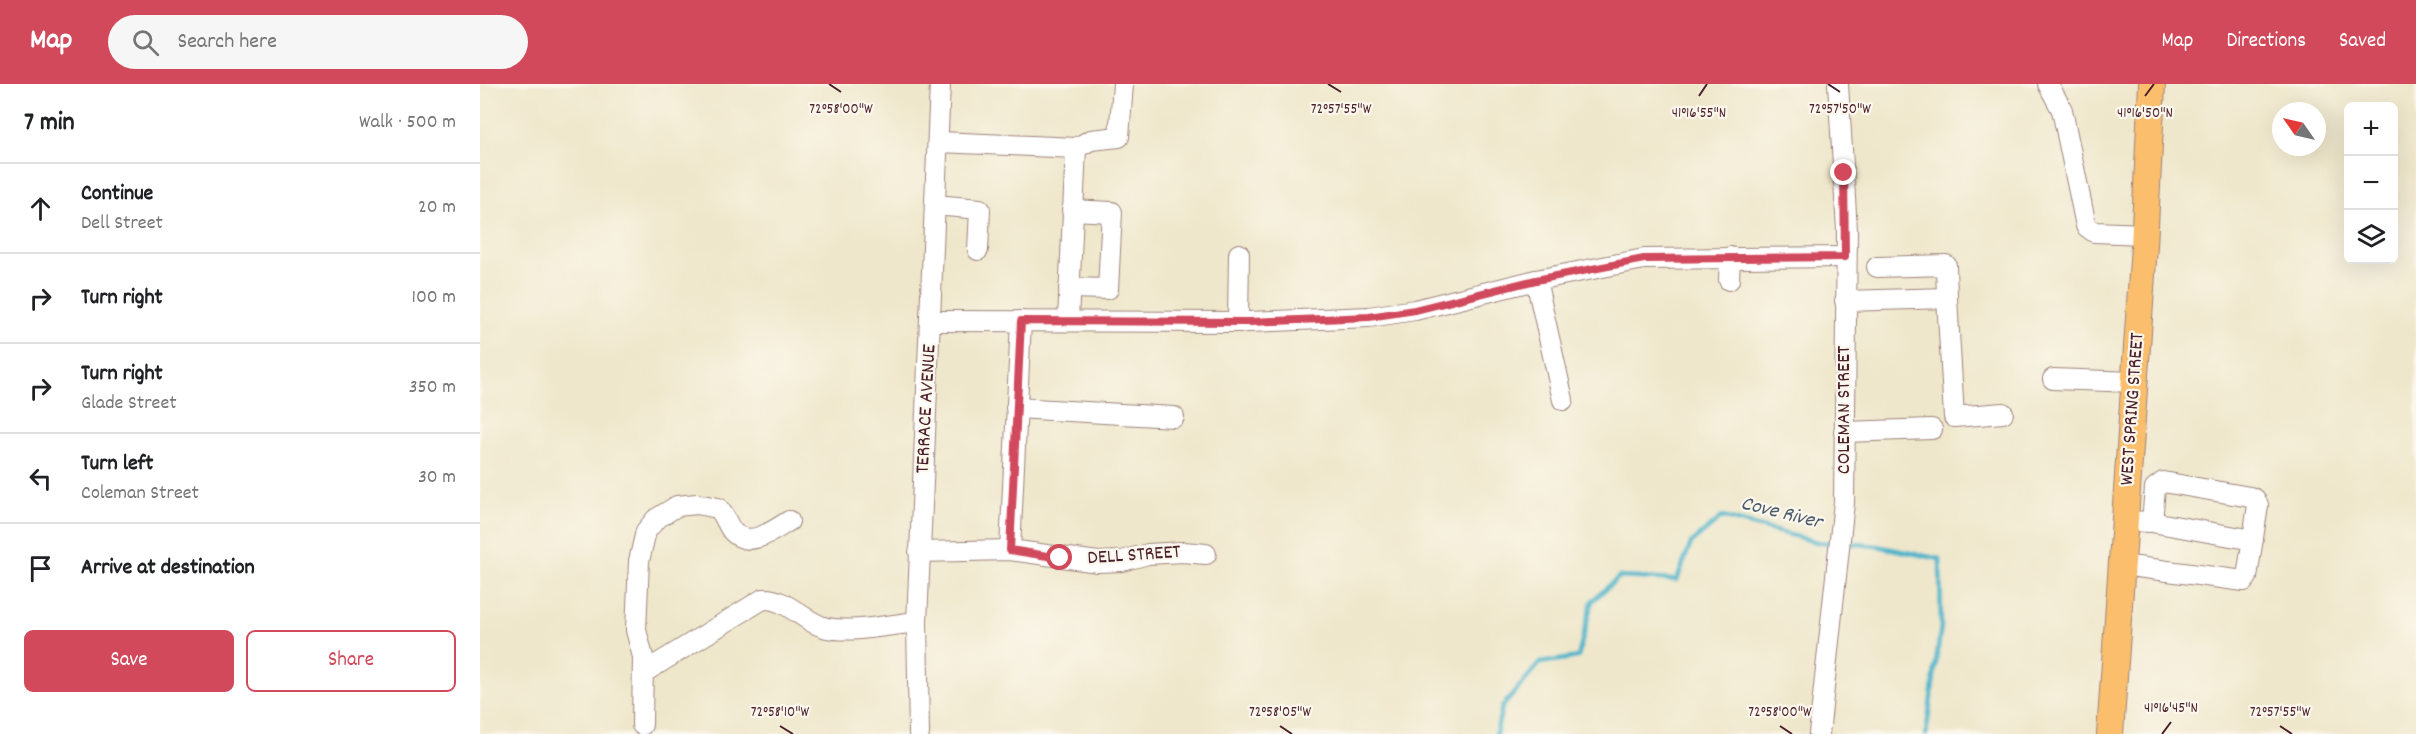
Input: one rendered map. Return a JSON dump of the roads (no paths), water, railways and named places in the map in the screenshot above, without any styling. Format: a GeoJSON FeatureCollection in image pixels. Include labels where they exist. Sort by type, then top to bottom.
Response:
{"type":"FeatureCollection","features":[{"type":"Feature","properties":{"kind":"main road","name":"WEST SPRING STREET"},"geometry":{"type":"LineString","coordinates":[[2110,734],[2145,234],[2152,84]]}},
{"type":"Feature","properties":{"kind":"street","name":"TERRACE AVENUE"},"geometry":{"type":"LineString","coordinates":[[919,734],[917,622],[940,84]]}},
{"type":"Feature","properties":{"kind":"street"},"geometry":{"type":"LineString","coordinates":[[939,142],[1076,148],[1091,140],[1119,137],[1123,84]]}},
{"type":"Feature","properties":{"kind":"street","name":"COLEMAN STREET"},"geometry":{"type":"LineString","coordinates":[[1819,734],[1844,502],[1847,230],[1838,84]]}},
{"type":"Feature","properties":{"kind":"street"},"geometry":{"type":"LineString","coordinates":[[2048,84],[2062,110],[2085,226],[2094,232],[2145,234]]}},
{"type":"Feature","properties":{"kind":"street"},"geometry":{"type":"LineString","coordinates":[[1068,321],[1076,148]]}},
{"type":"Feature","properties":{"kind":"street"},"geometry":{"type":"LineString","coordinates":[[935,205],[980,209],[978,250]]}},
{"type":"Feature","properties":{"kind":"street"},"geometry":{"type":"LineString","coordinates":[[1070,288],[1108,289],[1112,212],[1072,210]]}},
{"type":"Feature","properties":{"kind":"street"},"geometry":{"type":"LineString","coordinates":[[1238,322],[1239,254]]}},
{"type":"Feature","properties":{"kind":"street"},"geometry":{"type":"LineString","coordinates":[[1729,280],[1730,257]]}},
{"type":"Feature","properties":{"kind":"street"},"geometry":{"type":"LineString","coordinates":[[931,321],[1238,322],[1369,317],[1436,306],[1536,280],[1644,259],[1845,257]]}},
{"type":"Feature","properties":{"kind":"street"},"geometry":{"type":"LineString","coordinates":[[1877,267],[1946,265],[1954,417],[2003,413]]}},
{"type":"Feature","properties":{"kind":"street"},"geometry":{"type":"LineString","coordinates":[[1536,280],[1563,400]]}},
{"type":"Feature","properties":{"kind":"street"},"geometry":{"type":"LineString","coordinates":[[1845,301],[1947,298]]}},
{"type":"Feature","properties":{"kind":"street"},"geometry":{"type":"LineString","coordinates":[[1010,550],[1021,321]]}},
{"type":"Feature","properties":{"kind":"street"},"geometry":{"type":"LineString","coordinates":[[2053,379],[2135,382]]}},
{"type":"Feature","properties":{"kind":"street"},"geometry":{"type":"LineString","coordinates":[[1016,408],[1174,417]]}},
{"type":"Feature","properties":{"kind":"street"},"geometry":{"type":"LineString","coordinates":[[1844,432],[1932,429]]}},
{"type":"Feature","properties":{"kind":"street"},"geometry":{"type":"LineString","coordinates":[[2122,565],[2239,583],[2247,577],[2258,505],[2255,499],[2163,482],[2155,488],[2152,522]]}},
{"type":"Feature","properties":{"kind":"street"},"geometry":{"type":"LineString","coordinates":[[642,725],[643,657],[636,630],[639,561],[646,531],[652,522],[667,510],[690,504],[718,508],[734,532],[745,538],[759,537],[789,521]]}},
{"type":"Feature","properties":{"kind":"street"},"geometry":{"type":"LineString","coordinates":[[2125,521],[2152,522],[2253,540]]}},
{"type":"Feature","properties":{"kind":"street","name":"DELL STREET"},"geometry":{"type":"LineString","coordinates":[[920,552],[1010,550],[1098,562],[1122,561],[1148,554],[1183,552],[1206,554]]}},
{"type":"Feature","properties":{"kind":"street"},"geometry":{"type":"LineString","coordinates":[[643,673],[763,599],[778,600],[803,618],[825,627],[917,622]]}},
{"type":"Feature","properties":{"kind":"waterway","name":"Cove River"},"geometry":{"type":"LineString","coordinates":[[1496,734],[1502,707],[1540,663],[1578,657],[1592,601],[1619,577],[1677,580],[1691,543],[1722,517],[1817,542],[1834,543]]}},
{"type":"Feature","properties":{"kind":"waterway","name":"Cove River"},"geometry":{"type":"LineString","coordinates":[[1846,543],[1877,546],[1940,559],[1941,626],[1926,734]]}}]}
